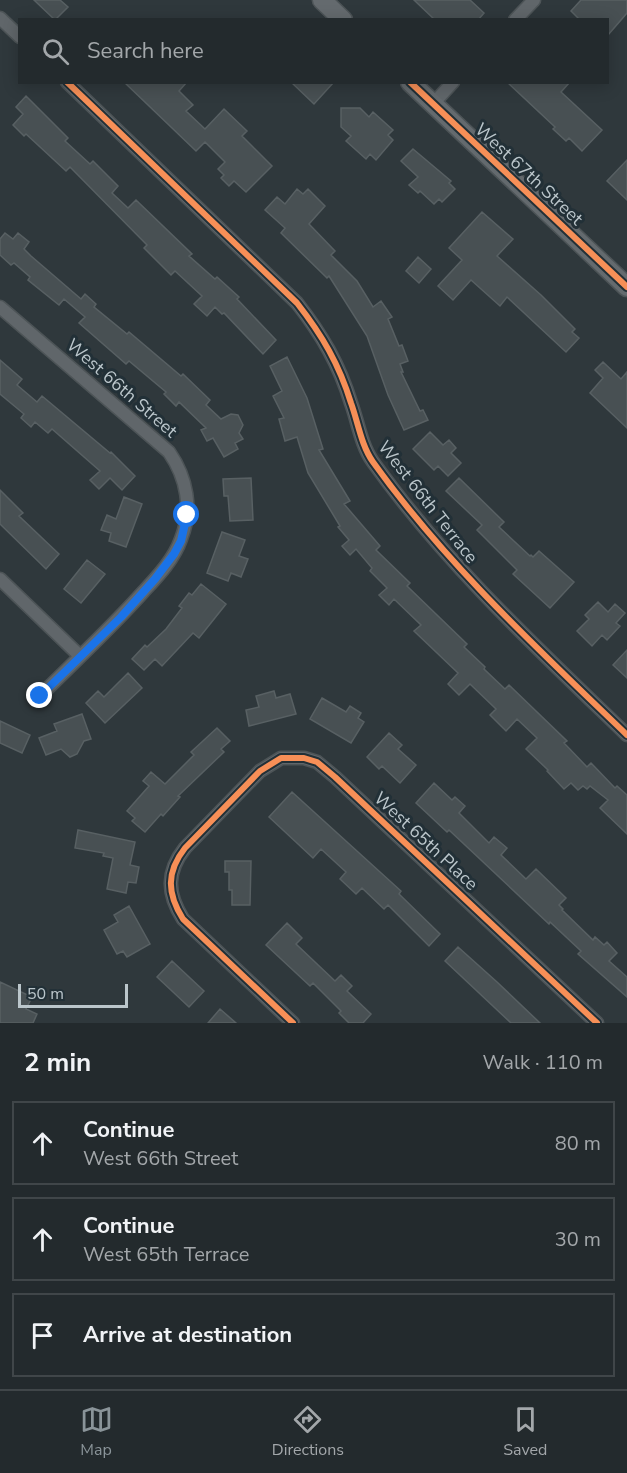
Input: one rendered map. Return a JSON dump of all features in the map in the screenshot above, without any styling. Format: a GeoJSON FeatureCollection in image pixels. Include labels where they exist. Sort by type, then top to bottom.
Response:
{"type":"FeatureCollection","features":[{"type":"Feature","properties":{"kind":"street"},"geometry":{"type":"LineString","coordinates":[[322,0],[341,18]]}},
{"type":"Feature","properties":{"kind":"street"},"geometry":{"type":"LineString","coordinates":[[517,18],[534,0]]}},
{"type":"Feature","properties":{"kind":"street"},"geometry":{"type":"LineString","coordinates":[[0,18],[18,35]]}},
{"type":"Feature","properties":{"kind":"street","name":"West 66th Terrace"},"geometry":{"type":"LineString","coordinates":[[69,84],[297,303],[320,332],[331,353],[371,460],[454,565],[627,735]]}},
{"type":"Feature","properties":{"kind":"street","name":"West 67th Street"},"geometry":{"type":"LineString","coordinates":[[412,84],[627,287]]}},
{"type":"Feature","properties":{"kind":"street"},"geometry":{"type":"LineString","coordinates":[[433,104],[451,84]]}},
{"type":"Feature","properties":{"kind":"street","name":"West 66th Street"},"geometry":{"type":"LineString","coordinates":[[0,307],[169,452],[182,476],[188,501],[181,541],[174,554],[121,617],[40,696]]}},
{"type":"Feature","properties":{"kind":"street"},"geometry":{"type":"LineString","coordinates":[[0,579],[80,656]]}},
{"type":"Feature","properties":{"kind":"street","name":"West 65th Place"},"geometry":{"type":"LineString","coordinates":[[293,1023],[183,919],[173,904],[170,887],[176,860],[260,771],[281,758],[303,758],[317,762],[335,777],[597,1023]]}},
{"type":"Feature","properties":{"kind":"building"},"geometry":{"type":"Polygon","coordinates":[[[34,0],[60,0],[68,7],[57,18],[53,18],[34,0]]]}},
{"type":"Feature","properties":{"kind":"building"},"geometry":{"type":"Polygon","coordinates":[[[414,0],[470,0],[484,13],[480,18],[433,18],[414,0]]]}},
{"type":"Feature","properties":{"kind":"building"},"geometry":{"type":"Polygon","coordinates":[[[581,0],[627,0],[627,13],[609,34],[609,18],[578,18],[571,11],[581,0]]]}},
{"type":"Feature","properties":{"kind":"building"},"geometry":{"type":"Polygon","coordinates":[[[126,84],[185,84],[179,91],[193,105],[186,111],[205,129],[224,109],[247,131],[242,136],[272,166],[246,192],[234,181],[229,186],[221,178],[224,175],[218,169],[225,162],[205,142],[196,151],[126,84]]]}},
{"type":"Feature","properties":{"kind":"building"},"geometry":{"type":"Polygon","coordinates":[[[293,84],[332,84],[314,104],[293,84]]]}},
{"type":"Feature","properties":{"kind":"building"},"geometry":{"type":"Polygon","coordinates":[[[509,84],[568,84],[561,92],[602,130],[582,151],[569,138],[566,141],[553,129],[555,127],[509,84]]]}},
{"type":"Feature","properties":{"kind":"building"},"geometry":{"type":"Polygon","coordinates":[[[26,96],[68,138],[65,141],[90,164],[93,161],[118,186],[112,193],[128,208],[136,200],[192,254],[189,256],[239,297],[237,299],[276,340],[263,354],[224,313],[222,314],[215,307],[207,316],[194,304],[202,296],[175,271],[171,275],[144,248],[147,245],[70,167],[66,171],[13,125],[23,114],[16,107],[26,96]]]}},
{"type":"Feature","properties":{"kind":"building"},"geometry":{"type":"Polygon","coordinates":[[[341,108],[360,108],[369,117],[373,112],[393,130],[388,135],[393,140],[376,160],[370,154],[366,159],[346,141],[351,136],[341,127],[341,108]]]}},
{"type":"Feature","properties":{"kind":"building"},"geometry":{"type":"Polygon","coordinates":[[[413,149],[451,181],[449,183],[455,189],[442,202],[439,199],[434,204],[420,191],[418,193],[409,185],[418,177],[401,161],[413,149]]]}},
{"type":"Feature","properties":{"kind":"building"},"geometry":{"type":"Polygon","coordinates":[[[627,160],[627,200],[607,181],[627,160]]]}},
{"type":"Feature","properties":{"kind":"building"},"geometry":{"type":"Polygon","coordinates":[[[297,189],[303,194],[308,189],[325,206],[309,224],[335,251],[331,255],[357,281],[373,307],[381,301],[392,317],[388,319],[408,361],[400,364],[403,372],[401,372],[420,411],[423,410],[428,420],[404,430],[388,395],[367,336],[329,276],[327,278],[281,233],[285,228],[265,210],[277,197],[285,204],[297,189]]]}},
{"type":"Feature","properties":{"kind":"building"},"geometry":{"type":"Polygon","coordinates":[[[482,212],[513,239],[497,256],[575,329],[572,332],[579,338],[566,352],[507,297],[500,306],[471,280],[453,300],[438,286],[462,260],[449,248],[482,212]]]}},
{"type":"Feature","properties":{"kind":"building"},"geometry":{"type":"Polygon","coordinates":[[[5,233],[13,239],[18,233],[29,242],[24,249],[81,299],[85,294],[96,304],[94,307],[127,334],[129,332],[181,376],[183,374],[210,400],[206,405],[221,419],[231,414],[238,415],[243,425],[239,433],[243,439],[235,443],[238,449],[224,457],[213,438],[207,441],[201,430],[206,428],[179,402],[176,406],[164,394],[166,392],[129,361],[126,364],[79,323],[85,317],[64,299],[59,305],[28,280],[30,277],[14,263],[11,265],[0,255],[0,239],[5,233]]]}},
{"type":"Feature","properties":{"kind":"building"},"geometry":{"type":"Polygon","coordinates":[[[418,257],[431,269],[419,283],[406,271],[418,257]]]}},
{"type":"Feature","properties":{"kind":"building"},"geometry":{"type":"Polygon","coordinates":[[[287,357],[307,398],[323,449],[319,450],[350,501],[344,504],[380,546],[376,550],[410,583],[407,586],[467,644],[464,647],[485,667],[484,669],[505,689],[509,685],[567,741],[564,743],[587,767],[591,763],[615,788],[617,786],[627,795],[627,834],[600,808],[608,800],[590,786],[587,789],[583,786],[578,790],[571,783],[564,789],[526,749],[537,738],[517,719],[506,731],[490,715],[496,709],[470,684],[459,695],[448,684],[458,673],[414,631],[421,625],[394,599],[389,605],[379,595],[387,588],[370,571],[372,568],[356,549],[350,555],[342,546],[349,540],[338,527],[340,526],[308,473],[297,437],[285,441],[279,419],[284,418],[273,396],[282,391],[270,366],[287,357]]]}},
{"type":"Feature","properties":{"kind":"building"},"geometry":{"type":"Polygon","coordinates":[[[0,360],[22,379],[17,385],[37,402],[42,396],[111,452],[135,476],[122,490],[110,478],[99,489],[90,480],[100,471],[52,429],[48,433],[35,422],[31,427],[21,418],[24,414],[0,394],[0,360]]]}},
{"type":"Feature","properties":{"kind":"building"},"geometry":{"type":"Polygon","coordinates":[[[603,362],[621,379],[627,372],[627,428],[590,393],[603,378],[595,370],[603,362]]]}},
{"type":"Feature","properties":{"kind":"building"},"geometry":{"type":"Polygon","coordinates":[[[430,432],[443,445],[449,440],[456,448],[451,453],[461,463],[448,476],[438,466],[434,470],[413,449],[430,432]]]}},
{"type":"Feature","properties":{"kind":"building"},"geometry":{"type":"Polygon","coordinates":[[[251,478],[253,520],[230,521],[228,496],[224,496],[223,479],[251,478]]]}},
{"type":"Feature","properties":{"kind":"building"},"geometry":{"type":"Polygon","coordinates":[[[459,478],[504,522],[499,527],[530,556],[533,557],[539,551],[574,582],[550,608],[513,574],[517,570],[477,530],[482,525],[446,491],[459,478]]]}},
{"type":"Feature","properties":{"kind":"building"},"geometry":{"type":"Polygon","coordinates":[[[0,490],[23,513],[19,516],[59,554],[46,569],[0,524],[0,490]]]}},
{"type":"Feature","properties":{"kind":"building"},"geometry":{"type":"Polygon","coordinates":[[[124,497],[142,504],[126,547],[109,541],[111,533],[101,530],[107,515],[116,519],[124,497]]]}},
{"type":"Feature","properties":{"kind":"building"},"geometry":{"type":"Polygon","coordinates":[[[222,532],[245,540],[239,556],[248,559],[241,577],[231,573],[228,581],[207,573],[222,532]]]}},
{"type":"Feature","properties":{"kind":"building"},"geometry":{"type":"Polygon","coordinates":[[[87,560],[105,574],[81,603],[64,589],[87,560]]]}},
{"type":"Feature","properties":{"kind":"building"},"geometry":{"type":"Polygon","coordinates":[[[201,584],[226,604],[199,638],[193,633],[162,666],[155,659],[144,670],[132,659],[145,645],[147,647],[166,629],[182,608],[179,606],[189,593],[192,595],[201,584]]]}},
{"type":"Feature","properties":{"kind":"building"},"geometry":{"type":"Polygon","coordinates":[[[598,602],[608,612],[615,604],[625,613],[616,623],[620,626],[607,640],[602,635],[592,646],[577,631],[589,619],[585,615],[598,602]]]}},
{"type":"Feature","properties":{"kind":"building"},"geometry":{"type":"Polygon","coordinates":[[[627,650],[627,678],[613,665],[627,650]]]}},
{"type":"Feature","properties":{"kind":"building"},"geometry":{"type":"Polygon","coordinates":[[[128,673],[142,688],[105,723],[86,703],[98,691],[104,697],[128,673]]]}},
{"type":"Feature","properties":{"kind":"building"},"geometry":{"type":"Polygon","coordinates":[[[274,691],[276,698],[290,694],[296,714],[249,726],[246,710],[259,707],[256,696],[274,691]]]}},
{"type":"Feature","properties":{"kind":"building"},"geometry":{"type":"Polygon","coordinates":[[[322,698],[346,712],[350,706],[361,713],[358,718],[364,722],[351,743],[310,719],[322,698]]]}},
{"type":"Feature","properties":{"kind":"building"},"geometry":{"type":"Polygon","coordinates":[[[82,714],[91,739],[84,741],[77,754],[70,757],[61,749],[46,755],[39,738],[57,731],[54,724],[82,714]]]}},
{"type":"Feature","properties":{"kind":"building"},"geometry":{"type":"Polygon","coordinates":[[[0,721],[30,735],[22,753],[0,743],[0,721]]]}},
{"type":"Feature","properties":{"kind":"building"},"geometry":{"type":"Polygon","coordinates":[[[217,728],[230,741],[221,749],[224,752],[178,796],[180,797],[163,816],[161,814],[145,832],[132,821],[135,818],[127,811],[149,786],[143,781],[151,772],[165,784],[194,755],[191,752],[217,728]]]}},
{"type":"Feature","properties":{"kind":"building"},"geometry":{"type":"Polygon","coordinates":[[[389,733],[402,745],[398,749],[416,765],[400,783],[382,766],[379,769],[367,757],[389,733]]]}},
{"type":"Feature","properties":{"kind":"building"},"geometry":{"type":"Polygon","coordinates":[[[434,783],[452,800],[455,797],[465,806],[459,813],[489,843],[494,837],[507,848],[501,855],[526,879],[536,869],[566,898],[559,905],[562,910],[593,940],[595,937],[604,945],[607,942],[617,953],[609,961],[627,977],[627,997],[578,954],[581,951],[550,922],[549,924],[449,830],[447,832],[416,803],[434,783]]]}},
{"type":"Feature","properties":{"kind":"building"},"geometry":{"type":"Polygon","coordinates":[[[292,792],[401,891],[399,894],[440,934],[429,946],[388,905],[384,909],[362,888],[356,894],[340,879],[346,872],[321,849],[313,858],[269,817],[292,792]]]}},
{"type":"Feature","properties":{"kind":"building"},"geometry":{"type":"Polygon","coordinates":[[[78,830],[135,842],[130,865],[139,867],[136,883],[128,882],[126,893],[107,889],[113,858],[103,856],[104,853],[75,848],[78,830]]]}},
{"type":"Feature","properties":{"kind":"building"},"geometry":{"type":"Polygon","coordinates":[[[225,861],[251,861],[250,905],[232,905],[232,890],[229,890],[229,872],[225,872],[225,861]]]}},
{"type":"Feature","properties":{"kind":"building"},"geometry":{"type":"Polygon","coordinates":[[[129,906],[150,944],[127,957],[123,951],[117,954],[104,930],[118,922],[114,915],[129,906]]]}},
{"type":"Feature","properties":{"kind":"building"},"geometry":{"type":"Polygon","coordinates":[[[287,923],[302,938],[296,944],[335,981],[341,975],[352,986],[347,991],[371,1014],[363,1023],[349,1023],[339,1013],[341,1011],[313,983],[310,986],[266,945],[287,923]]]}},
{"type":"Feature","properties":{"kind":"building"},"geometry":{"type":"Polygon","coordinates":[[[458,947],[540,1023],[511,1023],[445,961],[458,947]]]}},
{"type":"Feature","properties":{"kind":"building"},"geometry":{"type":"Polygon","coordinates":[[[172,961],[204,991],[189,1007],[157,977],[172,961]]]}},
{"type":"Feature","properties":{"kind":"building"},"geometry":{"type":"Polygon","coordinates":[[[0,982],[32,997],[26,1009],[37,1014],[33,1023],[0,1023],[0,982]]]}},
{"type":"Feature","properties":{"kind":"building"},"geometry":{"type":"Polygon","coordinates":[[[220,1009],[236,1023],[208,1023],[220,1009]]]}},
{"type":"Feature","properties":{"kind":"cycle path"},"geometry":{"type":"LineString","coordinates":[[69,84],[297,303],[322,338],[335,363],[369,455],[401,499],[462,571],[627,735]]}},
{"type":"Feature","properties":{"kind":"cycle path"},"geometry":{"type":"LineString","coordinates":[[412,84],[627,287]]}},
{"type":"Feature","properties":{"kind":"cycle path"},"geometry":{"type":"LineString","coordinates":[[293,1023],[183,919],[174,901],[171,883],[174,866],[185,848],[260,771],[281,758],[304,758],[317,762],[335,777],[597,1023]]}},
{"type":"Feature","properties":{"kind":"route"},"geometry":{"type":"LineString","coordinates":[[40,696],[121,617],[155,579],[181,541],[187,515]]}}]}
